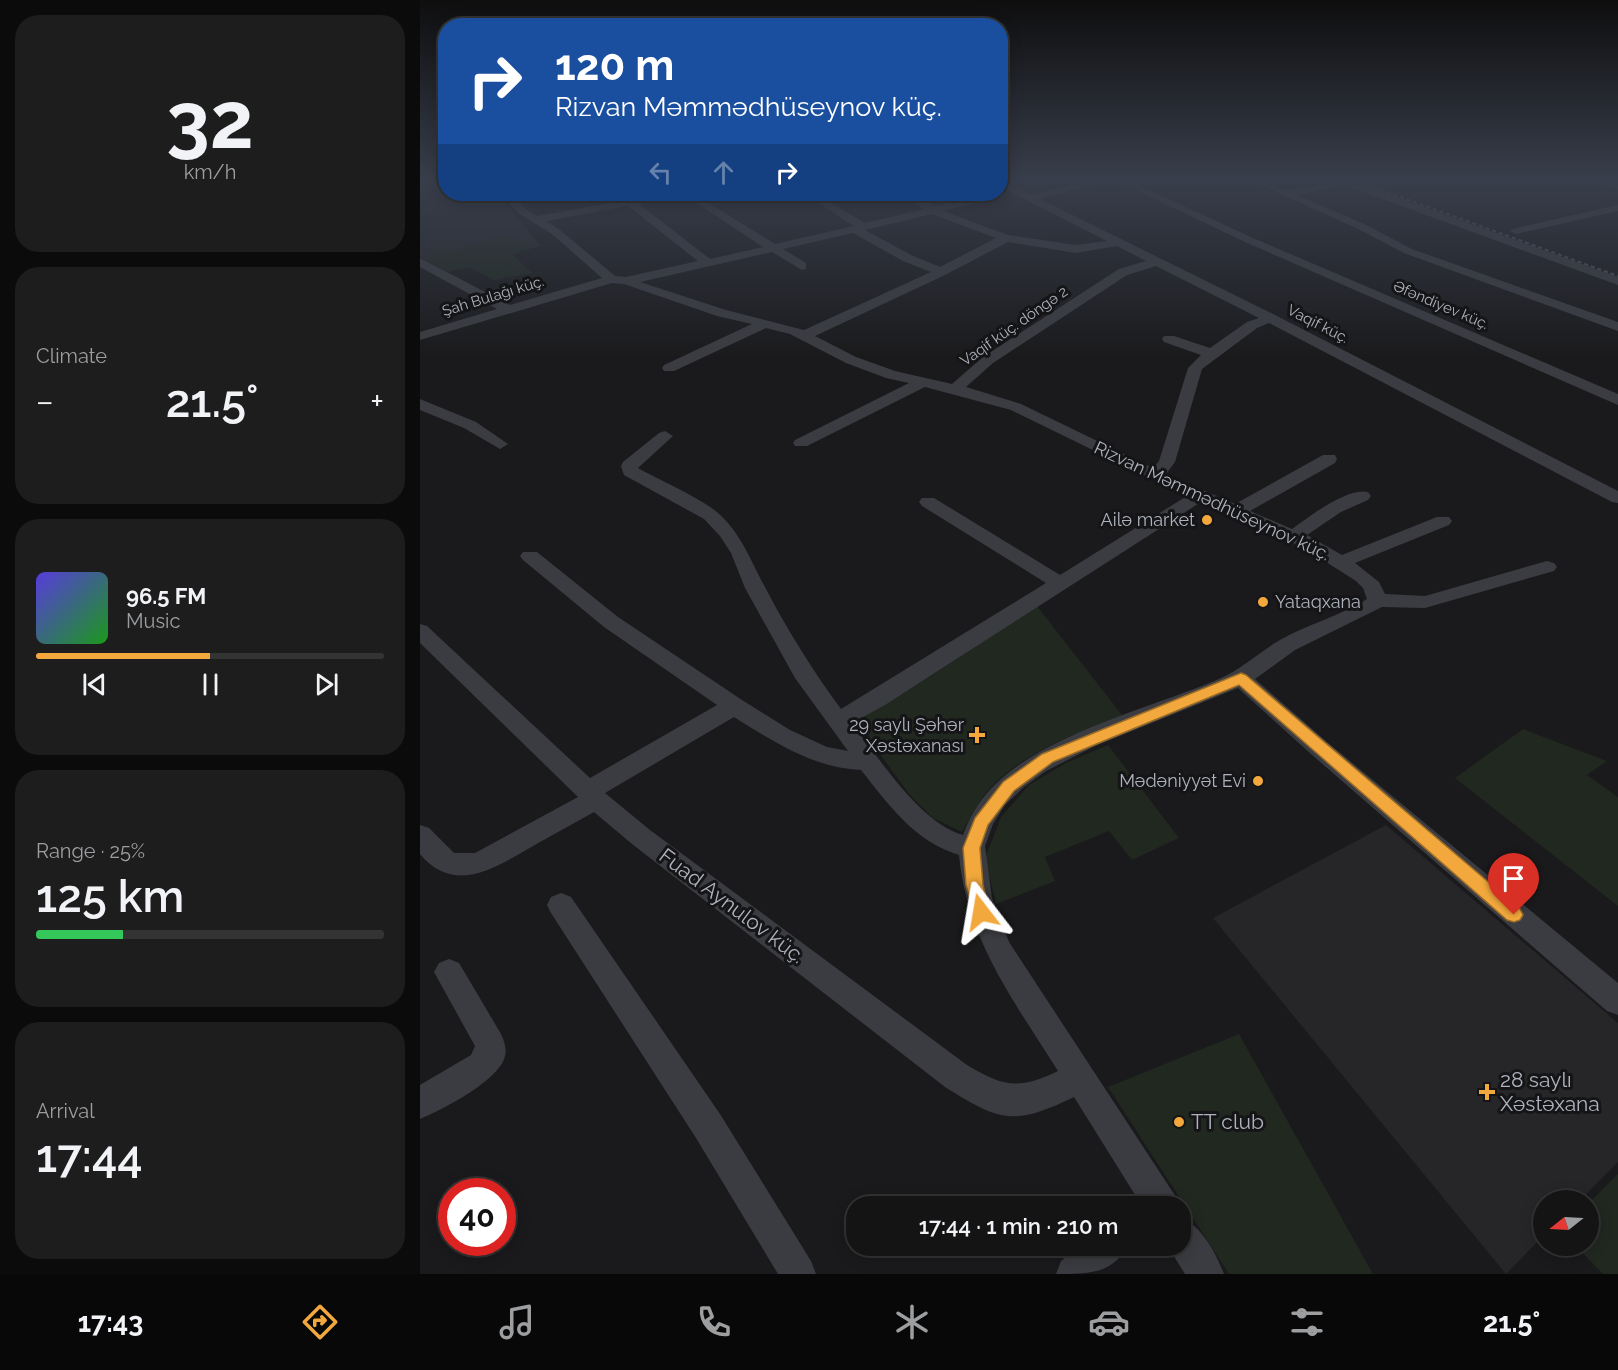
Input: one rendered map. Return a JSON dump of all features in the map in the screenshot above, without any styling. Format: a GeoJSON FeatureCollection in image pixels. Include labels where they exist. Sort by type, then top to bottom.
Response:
{"type":"FeatureCollection","features":[{"type":"Feature","properties":{"kind":"street","name":"Rizvan Məmmədhüseynov küç."},"geometry":{"type":"LineString","coordinates":[[567,239],[618,280],[722,313],[805,335],[851,360],[891,375],[955,389],[1022,409],[1155,476],[1295,536],[1341,562],[1372,586],[1377,600]]}},
{"type":"Feature","properties":{"kind":"street"},"geometry":{"type":"LineString","coordinates":[[678,239],[707,262]]}},
{"type":"Feature","properties":{"kind":"street"},"geometry":{"type":"LineString","coordinates":[[759,239],[802,266]]}},
{"type":"Feature","properties":{"kind":"street","name":"Şah Bulağı küç."},"geometry":{"type":"LineString","coordinates":[[420,336],[550,297],[618,280],[807,239]]}},
{"type":"Feature","properties":{"kind":"street"},"geometry":{"type":"LineString","coordinates":[[878,239],[907,258],[941,272]]}},
{"type":"Feature","properties":{"kind":"street"},"geometry":{"type":"LineString","coordinates":[[805,335],[941,272],[1003,239]]}},
{"type":"Feature","properties":{"kind":"street"},"geometry":{"type":"LineString","coordinates":[[1015,239],[1076,249],[1095,248],[1121,242]]}},
{"type":"Feature","properties":{"kind":"street","name":"Vaqif küç."},"geometry":{"type":"LineString","coordinates":[[1116,239],[1618,498]]}},
{"type":"Feature","properties":{"kind":"street","name":"Əfəndiyev küç."},"geometry":{"type":"LineString","coordinates":[[1248,239],[1618,400]]}},
{"type":"Feature","properties":{"kind":"street"},"geometry":{"type":"LineString","coordinates":[[1386,239],[1408,251],[1618,327]]}},
{"type":"Feature","properties":{"kind":"street"},"geometry":{"type":"LineString","coordinates":[[1504,239],[1618,281]]}},
{"type":"Feature","properties":{"kind":"street","name":"Vaqif küç. döngə 2"},"geometry":{"type":"LineString","coordinates":[[955,389],[988,360],[1123,272],[1158,261]]}},
{"type":"Feature","properties":{"kind":"street"},"geometry":{"type":"LineString","coordinates":[[420,262],[509,310]]}},
{"type":"Feature","properties":{"kind":"street"},"geometry":{"type":"LineString","coordinates":[[550,297],[563,304]]}},
{"type":"Feature","properties":{"kind":"street"},"geometry":{"type":"LineString","coordinates":[[1155,476],[1167,462],[1195,368],[1252,325],[1270,318]]}},
{"type":"Feature","properties":{"kind":"street"},"geometry":{"type":"LineString","coordinates":[[669,368],[708,348],[765,324]]}},
{"type":"Feature","properties":{"kind":"street"},"geometry":{"type":"LineString","coordinates":[[1169,339],[1212,354]]}},
{"type":"Feature","properties":{"kind":"street"},"geometry":{"type":"LineString","coordinates":[[801,443],[921,383]]}},
{"type":"Feature","properties":{"kind":"street"},"geometry":{"type":"LineString","coordinates":[[420,404],[470,425],[500,444]]}},
{"type":"Feature","properties":{"kind":"street"},"geometry":{"type":"LineString","coordinates":[[665,436],[634,460],[629,466],[630,471],[710,515],[717,522],[740,553],[788,648],[806,678],[868,761],[906,808],[928,828],[948,841],[972,848]]}},
{"type":"Feature","properties":{"kind":"street"},"geometry":{"type":"LineString","coordinates":[[1237,511],[1329,459]]}},
{"type":"Feature","properties":{"kind":"street"},"geometry":{"type":"LineString","coordinates":[[839,720],[877,699],[1199,496]]}},
{"type":"Feature","properties":{"kind":"street"},"geometry":{"type":"LineString","coordinates":[[1295,536],[1323,515],[1362,496]]}},
{"type":"Feature","properties":{"kind":"street"},"geometry":{"type":"LineString","coordinates":[[928,502],[1060,583]]}},
{"type":"Feature","properties":{"kind":"street"},"geometry":{"type":"LineString","coordinates":[[1341,562],[1443,521]]}},
{"type":"Feature","properties":{"kind":"street"},"geometry":{"type":"LineString","coordinates":[[530,556],[611,622],[734,706],[804,748],[844,760],[868,761]]}},
{"type":"Feature","properties":{"kind":"street"},"geometry":{"type":"LineString","coordinates":[[1156,1196],[999,951],[981,912],[974,885],[972,848],[981,822],[1008,787],[1048,758],[1241,678],[1276,652],[1369,609],[1377,600],[1425,602],[1547,567]]}},
{"type":"Feature","properties":{"kind":"street","name":"Fuad Aynulov küç."},"geometry":{"type":"LineString","coordinates":[[420,631],[592,795],[660,852],[956,1076],[982,1093],[1000,1100],[1020,1102],[1033,1100],[1079,1078]]}},
{"type":"Feature","properties":{"kind":"street"},"geometry":{"type":"LineString","coordinates":[[1241,678],[1337,763],[1618,1001]]}},
{"type":"Feature","properties":{"kind":"street"},"geometry":{"type":"LineString","coordinates":[[420,835],[434,853],[444,861],[460,867],[480,863],[734,706]]}},
{"type":"Feature","properties":{"kind":"street"},"geometry":{"type":"LineString","coordinates":[[561,904],[708,1126],[798,1274]]}},
{"type":"Feature","properties":{"kind":"street"},"geometry":{"type":"LineString","coordinates":[[420,1103],[482,1066],[490,1056],[490,1044],[450,972]]}},
{"type":"Feature","properties":{"kind":"street"},"geometry":{"type":"LineString","coordinates":[[1191,1251],[1206,1274]]}},
{"type":"Feature","properties":{"kind":"street"},"geometry":{"type":"LineString","coordinates":[[1074,1274],[1096,1256]]}},
{"type":"Feature","properties":{"kind":"shaded area"},"geometry":{"type":"Polygon","coordinates":[[[420,239],[536,239],[541,246],[448,272],[420,257],[420,239]]]}},
{"type":"Feature","properties":{"kind":"shaded area"},"geometry":{"type":"Polygon","coordinates":[[[495,239],[513,239],[531,249],[512,254],[532,273],[494,280],[469,267],[448,272],[424,259],[495,239]]]}},
{"type":"Feature","properties":{"kind":"shaded area"},"geometry":{"type":"Polygon","coordinates":[[[1037,606],[1122,715],[1050,746],[1015,766],[986,793],[962,832],[933,818],[909,794],[856,721],[931,676],[1037,606]]]}},
{"type":"Feature","properties":{"kind":"shaded area"},"geometry":{"type":"Polygon","coordinates":[[[1523,729],[1607,761],[1587,775],[1618,797],[1618,906],[1455,778],[1523,729]]]}},
{"type":"Feature","properties":{"kind":"shaded area"},"geometry":{"type":"Polygon","coordinates":[[[1108,745],[1179,838],[1132,860],[1109,831],[1045,857],[1055,881],[996,904],[985,858],[1001,817],[1029,785],[1066,763],[1108,745]]]}},
{"type":"Feature","properties":{"kind":"shaded area","name":"28 saylı Xəstəxana"},"geometry":{"type":"Polygon","coordinates":[[[1386,825],[1618,1023],[1618,1162],[1590,1190],[1533,1190],[1533,1246],[1506,1274],[1213,918],[1386,825]]]}},
{"type":"Feature","properties":{"kind":"shaded area"},"geometry":{"type":"Polygon","coordinates":[[[1239,1034],[1373,1274],[1229,1274],[1191,1215],[1191,1196],[1179,1196],[1108,1087],[1239,1034]]]}},
{"type":"Feature","properties":{"kind":"shaded area"},"geometry":{"type":"Polygon","coordinates":[[[1618,1174],[1618,1274],[1603,1274],[1586,1256],[1599,1256],[1599,1193],[1618,1174]]]}},
{"type":"Feature","properties":{"kind":"railway"},"geometry":{"type":"LineString","coordinates":[[1517,239],[1618,276]]}},
{"type":"Feature","properties":{"kind":"place","name":"Ailә market"},"geometry":{"type":"Point","coordinates":[1207,520]}},
{"type":"Feature","properties":{"kind":"place","name":"Yataqxana"},"geometry":{"type":"Point","coordinates":[1263,602]}},
{"type":"Feature","properties":{"kind":"place","name":"29 saylı Şəhər Xəstəxanası"},"geometry":{"type":"Point","coordinates":[977,735]}},
{"type":"Feature","properties":{"kind":"place","name":"Mədəniyyət Evi"},"geometry":{"type":"Point","coordinates":[1258,781]}},
{"type":"Feature","properties":{"kind":"place","name":"28 saylı Xəstəxana"},"geometry":{"type":"Point","coordinates":[1487,1092]}},
{"type":"Feature","properties":{"kind":"place","name":"TT club"},"geometry":{"type":"Point","coordinates":[1179,1122]}},
{"type":"Feature","properties":{"kind":"route"},"geometry":{"type":"LineString","coordinates":[[981,912],[974,885],[972,848],[981,822],[1008,787],[1027,771],[1048,758],[1089,739],[1241,678],[1514,915]]}}]}
